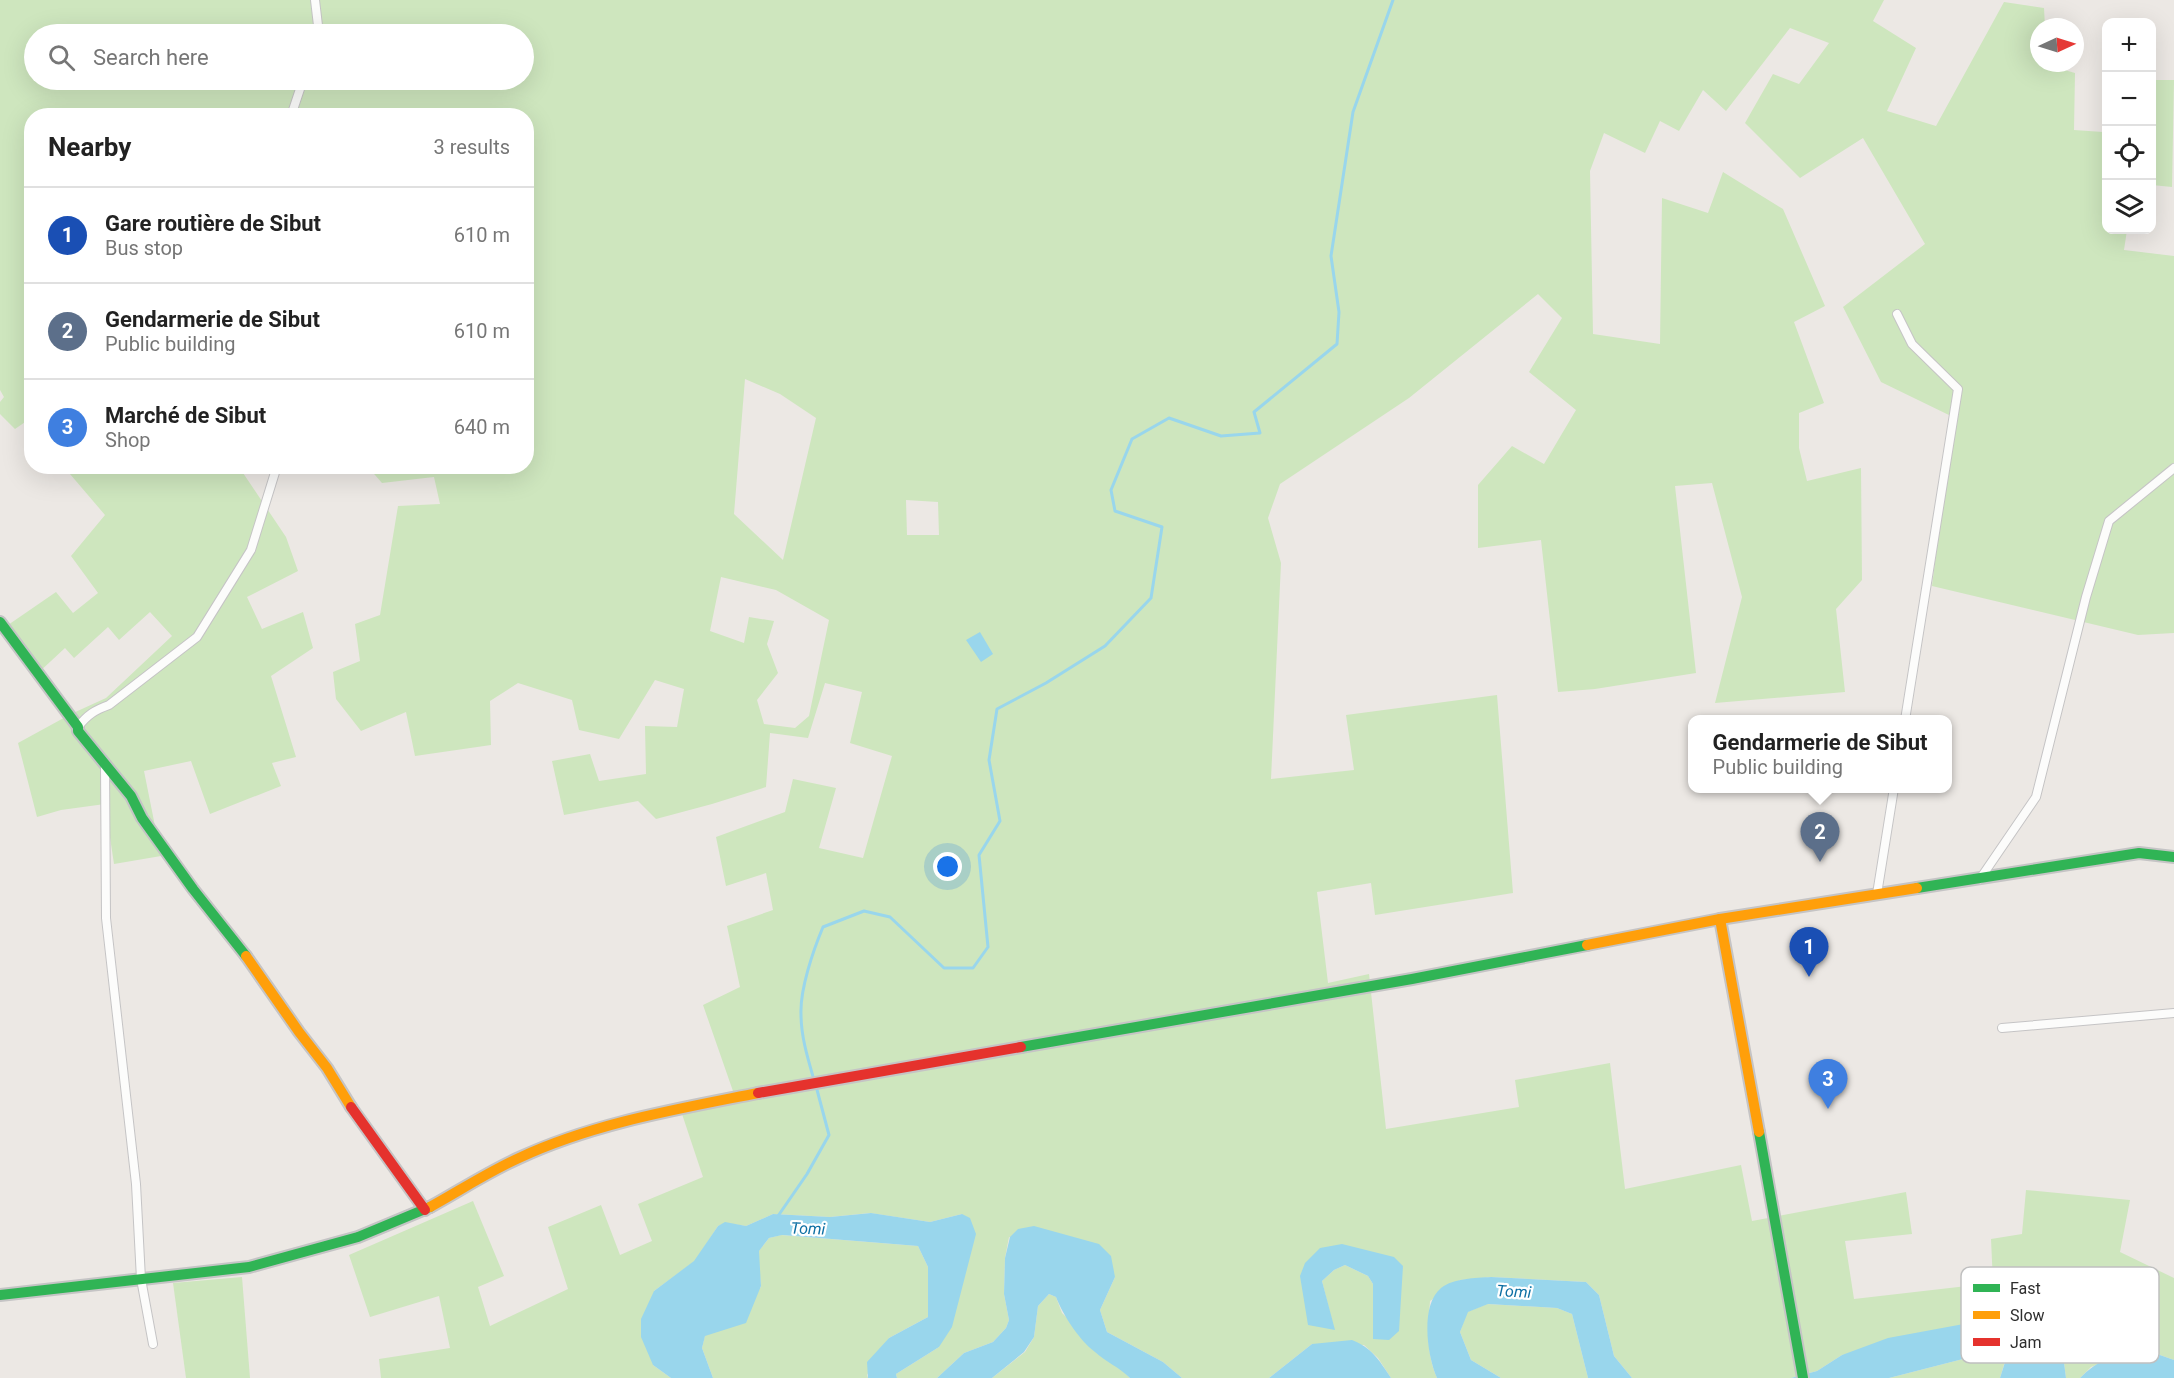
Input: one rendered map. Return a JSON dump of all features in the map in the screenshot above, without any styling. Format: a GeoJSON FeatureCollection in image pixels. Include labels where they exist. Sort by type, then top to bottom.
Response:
{"type":"FeatureCollection","features":[{"type":"Feature","properties":{"kind":"main road"},"geometry":{"type":"LineString","coordinates":[[0,622],[78,727],[78,731],[131,795],[142,818],[327,1068],[355,1114],[425,1210]]}},
{"type":"Feature","properties":{"kind":"main road"},"geometry":{"type":"LineString","coordinates":[[0,1295],[249,1267],[358,1237],[425,1210],[519,1158],[585,1133],[657,1113],[838,1078],[1412,980],[1720,919],[2139,853],[2174,857]]}},
{"type":"Feature","properties":{"kind":"main road"},"geometry":{"type":"LineString","coordinates":[[1720,919],[1802,1372]]}},
{"type":"Feature","properties":{"kind":"street"},"geometry":{"type":"LineString","coordinates":[[315,0],[318,24]]}},
{"type":"Feature","properties":{"kind":"street"},"geometry":{"type":"LineString","coordinates":[[294,108],[300,90]]}},
{"type":"Feature","properties":{"kind":"street"},"geometry":{"type":"LineString","coordinates":[[1897,314],[1912,344],[1958,389],[1906,715]]}},
{"type":"Feature","properties":{"kind":"street"},"geometry":{"type":"LineString","coordinates":[[1980,879],[2036,797],[2083,608],[2109,521],[2174,468]]}},
{"type":"Feature","properties":{"kind":"street"},"geometry":{"type":"LineString","coordinates":[[78,727],[87,715],[109,705],[197,637],[251,550],[275,474]]}},
{"type":"Feature","properties":{"kind":"street"},"geometry":{"type":"LineString","coordinates":[[105,764],[106,918],[136,1184],[141,1279],[153,1344]]}},
{"type":"Feature","properties":{"kind":"street"},"geometry":{"type":"LineString","coordinates":[[1877,894],[1893,793]]}},
{"type":"Feature","properties":{"kind":"street"},"geometry":{"type":"LineString","coordinates":[[2002,1028],[2174,1013]]}},
{"type":"Feature","properties":{"kind":"green space"},"geometry":{"type":"Polygon","coordinates":[[[0,0],[1884,0],[1873,21],[1916,48],[1887,111],[1936,126],[2004,2],[2044,8],[2045,18],[2030,18],[2030,72],[2075,73],[2074,130],[2102,132],[2102,234],[2126,234],[2124,250],[2174,256],[2174,633],[2138,635],[1932,586],[1953,417],[1881,382],[1843,307],[1925,244],[1863,138],[1800,178],[1745,123],[1773,74],[1799,84],[1829,43],[1790,28],[1726,111],[1703,90],[1679,131],[1660,121],[1645,153],[1604,133],[1590,171],[1593,334],[1660,344],[1662,198],[1708,213],[1723,172],[1783,209],[1825,306],[1794,322],[1824,403],[1799,413],[1799,448],[1807,481],[1861,468],[1862,580],[1836,609],[1845,692],[1715,703],[1742,597],[1712,483],[1675,486],[1696,673],[1595,689],[1558,692],[1541,540],[1478,548],[1478,485],[1512,446],[1544,464],[1576,410],[1529,372],[1562,318],[1538,294],[1409,398],[1280,484],[1268,518],[1281,563],[1271,779],[1354,770],[1346,715],[1497,695],[1513,893],[1375,915],[1371,883],[1317,892],[1328,983],[1369,974],[1386,1129],[1519,1107],[1515,1080],[1610,1063],[1625,1189],[1741,1165],[1752,1221],[1906,1192],[1912,1234],[1845,1241],[1854,1299],[1961,1287],[1961,1335],[1842,1355],[1817,1371],[1791,1378],[1632,1378],[1614,1356],[1599,1295],[1586,1282],[1491,1277],[1460,1280],[1430,1301],[1429,1350],[1437,1378],[1391,1378],[1378,1358],[1364,1345],[1312,1344],[1269,1378],[1182,1378],[1163,1362],[1107,1332],[1100,1310],[1115,1277],[1009,1237],[1005,1258],[1004,1294],[1009,1320],[1006,1328],[993,1342],[964,1353],[937,1378],[897,1378],[896,1374],[939,1347],[962,1214],[930,1222],[870,1213],[830,1217],[773,1214],[746,1226],[725,1223],[718,1226],[695,1261],[654,1291],[653,1365],[671,1378],[381,1378],[379,1359],[450,1348],[439,1296],[370,1317],[349,1255],[473,1201],[504,1276],[478,1287],[490,1326],[568,1289],[548,1227],[601,1205],[620,1255],[652,1241],[638,1204],[703,1177],[679,1105],[734,1094],[703,1005],[740,987],[727,926],[773,910],[766,873],[726,886],[716,837],[785,812],[793,779],[836,788],[819,848],[863,858],[892,756],[850,743],[862,692],[825,683],[808,738],[770,733],[766,787],[656,819],[638,801],[564,815],[552,761],[590,754],[599,781],[646,774],[645,726],[677,727],[684,689],[655,680],[619,739],[579,730],[572,700],[518,683],[490,701],[491,745],[415,756],[406,712],[361,731],[336,699],[333,672],[360,661],[355,624],[380,615],[398,506],[440,504],[434,477],[382,483],[374,474],[534,474],[534,108],[24,108],[24,423],[15,429],[0,414],[0,402],[4,397],[0,390],[0,0]],[[745,379],[734,514],[783,560],[816,418],[780,394],[745,379]],[[906,500],[907,535],[939,535],[938,502],[906,500]],[[721,577],[710,631],[744,643],[749,617],[774,621],[767,644],[778,673],[757,700],[764,724],[795,728],[809,716],[829,620],[776,590],[721,577]],[[1305,1263],[1334,1330],[1322,1281],[1334,1270],[1345,1265],[1368,1276],[1373,1284],[1373,1339],[1403,1266],[1305,1263]]]}},
{"type":"Feature","properties":{"kind":"green space"},"geometry":{"type":"Polygon","coordinates":[[[2156,80],[2174,80],[2172,187],[2156,185],[2156,80]]]}},
{"type":"Feature","properties":{"kind":"green space"},"geometry":{"type":"Polygon","coordinates":[[[70,474],[244,474],[286,537],[298,571],[247,597],[262,629],[303,612],[313,648],[271,676],[296,757],[272,763],[281,786],[210,814],[191,761],[144,771],[161,856],[114,864],[105,804],[61,810],[37,817],[18,743],[106,698],[172,636],[150,612],[119,640],[108,627],[74,658],[65,648],[37,674],[8,625],[56,592],[73,613],[98,593],[71,556],[105,515],[70,474]]]}},
{"type":"Feature","properties":{"kind":"green space"},"geometry":{"type":"Polygon","coordinates":[[[2026,1190],[2130,1200],[2120,1252],[2151,1267],[1992,1267],[1991,1239],[2022,1234],[2026,1190]]]}},
{"type":"Feature","properties":{"kind":"green space"},"geometry":{"type":"Polygon","coordinates":[[[781,1235],[918,1246],[928,1267],[928,1317],[889,1338],[867,1375],[868,1378],[713,1378],[702,1348],[705,1335],[761,1287],[758,1252],[769,1238],[781,1235]]]}},
{"type":"Feature","properties":{"kind":"green space"},"geometry":{"type":"Polygon","coordinates":[[[2159,1271],[2174,1278],[2174,1360],[2159,1355],[2159,1271]]]}},
{"type":"Feature","properties":{"kind":"green space"},"geometry":{"type":"Polygon","coordinates":[[[242,1277],[250,1378],[186,1378],[173,1283],[242,1277]]]}},
{"type":"Feature","properties":{"kind":"green space"},"geometry":{"type":"Polygon","coordinates":[[[1049,1294],[1056,1297],[1062,1313],[1130,1378],[992,1378],[1025,1352],[1034,1337],[1038,1306],[1049,1294]]]}},
{"type":"Feature","properties":{"kind":"green space"},"geometry":{"type":"Polygon","coordinates":[[[1487,1304],[1557,1308],[1572,1314],[1588,1378],[1501,1378],[1471,1360],[1460,1332],[1467,1312],[1487,1304]]]}},
{"type":"Feature","properties":{"kind":"green space"},"geometry":{"type":"Polygon","coordinates":[[[1961,1360],[1961,1363],[2004,1363],[2000,1378],[1889,1378],[1961,1360]]]}},
{"type":"Feature","properties":{"kind":"green space"},"geometry":{"type":"Polygon","coordinates":[[[2064,1363],[2101,1363],[2091,1367],[2080,1378],[2066,1378],[2064,1363]]]}},
{"type":"Feature","properties":{"kind":"water"},"geometry":{"type":"Polygon","coordinates":[[[980,632],[993,654],[981,662],[966,640],[980,632]]]}},
{"type":"Feature","properties":{"kind":"water","name":"Tomi"},"geometry":{"type":"Polygon","coordinates":[[[871,1213],[930,1222],[962,1214],[970,1218],[976,1234],[952,1327],[939,1347],[896,1374],[897,1378],[868,1378],[867,1362],[889,1338],[928,1317],[928,1267],[918,1246],[782,1235],[769,1238],[759,1251],[761,1286],[746,1323],[705,1336],[702,1348],[713,1378],[671,1378],[653,1365],[641,1337],[641,1319],[654,1291],[694,1261],[718,1226],[725,1222],[746,1226],[773,1214],[830,1217],[871,1213]]]}},
{"type":"Feature","properties":{"kind":"water"},"geometry":{"type":"Polygon","coordinates":[[[1034,1226],[1099,1244],[1111,1256],[1115,1277],[1100,1310],[1107,1332],[1163,1362],[1182,1378],[1130,1378],[1099,1356],[1083,1341],[1067,1319],[1056,1297],[1049,1294],[1038,1306],[1034,1337],[1024,1352],[992,1378],[937,1378],[964,1353],[993,1342],[1006,1328],[1009,1320],[1004,1294],[1005,1258],[1010,1237],[1018,1229],[1034,1226]]]}},
{"type":"Feature","properties":{"kind":"water"},"geometry":{"type":"Polygon","coordinates":[[[1342,1244],[1394,1257],[1403,1266],[1399,1331],[1389,1340],[1373,1339],[1373,1284],[1368,1276],[1345,1265],[1334,1270],[1322,1281],[1335,1330],[1308,1325],[1300,1276],[1305,1263],[1320,1248],[1342,1244]]]}},
{"type":"Feature","properties":{"kind":"water","name":"Tomi"},"geometry":{"type":"Polygon","coordinates":[[[1491,1277],[1586,1282],[1599,1295],[1614,1356],[1632,1378],[1588,1378],[1572,1314],[1557,1308],[1488,1304],[1468,1312],[1460,1332],[1471,1360],[1501,1378],[1437,1378],[1430,1357],[1427,1331],[1430,1306],[1434,1296],[1441,1288],[1452,1282],[1491,1277]]]}},
{"type":"Feature","properties":{"kind":"water"},"geometry":{"type":"Polygon","coordinates":[[[1961,1325],[1961,1360],[1889,1378],[1791,1378],[1817,1371],[1842,1355],[1888,1338],[1961,1325]]]}},
{"type":"Feature","properties":{"kind":"water"},"geometry":{"type":"Polygon","coordinates":[[[1352,1340],[1370,1351],[1391,1378],[1269,1378],[1312,1344],[1352,1340]]]}},
{"type":"Feature","properties":{"kind":"water"},"geometry":{"type":"Polygon","coordinates":[[[2159,1355],[2174,1360],[2174,1378],[2080,1378],[2099,1363],[2159,1363],[2159,1355]]]}},
{"type":"Feature","properties":{"kind":"water"},"geometry":{"type":"Polygon","coordinates":[[[2005,1363],[2064,1363],[2066,1378],[2000,1378],[2005,1363]]]}},
{"type":"Feature","properties":{"kind":"waterway"},"geometry":{"type":"LineString","coordinates":[[814,1080],[801,1023],[801,1004],[808,970],[823,927],[864,911],[890,917],[944,968],[973,968],[988,947],[979,855],[1000,821],[989,760],[997,709],[1046,683],[1105,646],[1151,598],[1162,527],[1115,511],[1111,490],[1132,439],[1169,418],[1221,436],[1260,433],[1254,412],[1337,344],[1339,312],[1331,256],[1353,112],[1393,0]]}},
{"type":"Feature","properties":{"kind":"waterway"},"geometry":{"type":"LineString","coordinates":[[778,1216],[807,1174],[829,1135],[816,1086]]}},
{"type":"Feature","properties":{"kind":"traffic: fast"},"geometry":{"type":"LineString","coordinates":[[0,622],[78,727],[78,731],[131,796],[142,818],[193,889],[246,956]]}},
{"type":"Feature","properties":{"kind":"traffic: fast"},"geometry":{"type":"LineString","coordinates":[[1917,888],[2139,853],[2174,857]]}},
{"type":"Feature","properties":{"kind":"traffic: fast"},"geometry":{"type":"LineString","coordinates":[[1021,1047],[1412,979],[1587,945]]}},
{"type":"Feature","properties":{"kind":"traffic: fast"},"geometry":{"type":"LineString","coordinates":[[1759,1132],[1803,1378]]}},
{"type":"Feature","properties":{"kind":"traffic: fast"},"geometry":{"type":"LineString","coordinates":[[0,1295],[249,1267],[358,1237],[430,1207]]}},
{"type":"Feature","properties":{"kind":"traffic: slow"},"geometry":{"type":"LineString","coordinates":[[1587,945],[1720,919],[1917,888]]}},
{"type":"Feature","properties":{"kind":"traffic: slow"},"geometry":{"type":"LineString","coordinates":[[1720,919],[1759,1132]]}},
{"type":"Feature","properties":{"kind":"traffic: slow"},"geometry":{"type":"LineString","coordinates":[[246,956],[327,1068],[351,1107]]}},
{"type":"Feature","properties":{"kind":"traffic: slow"},"geometry":{"type":"LineString","coordinates":[[430,1207],[507,1163],[577,1135],[637,1118],[758,1093]]}},
{"type":"Feature","properties":{"kind":"traffic: jam"},"geometry":{"type":"LineString","coordinates":[[758,1093],[1021,1047]]}},
{"type":"Feature","properties":{"kind":"traffic: jam"},"geometry":{"type":"LineString","coordinates":[[351,1107],[425,1210]]}},
{"type":"Feature","properties":{"kind":"place","name":"Gendarmerie de Sibut"},"geometry":{"type":"Point","coordinates":[1820,862]}},
{"type":"Feature","properties":{"kind":"place","name":"Gare routière de Sibut"},"geometry":{"type":"Point","coordinates":[1809,977]}},
{"type":"Feature","properties":{"kind":"place","name":"Marché de Sibut"},"geometry":{"type":"Point","coordinates":[1828,1109]}}]}
